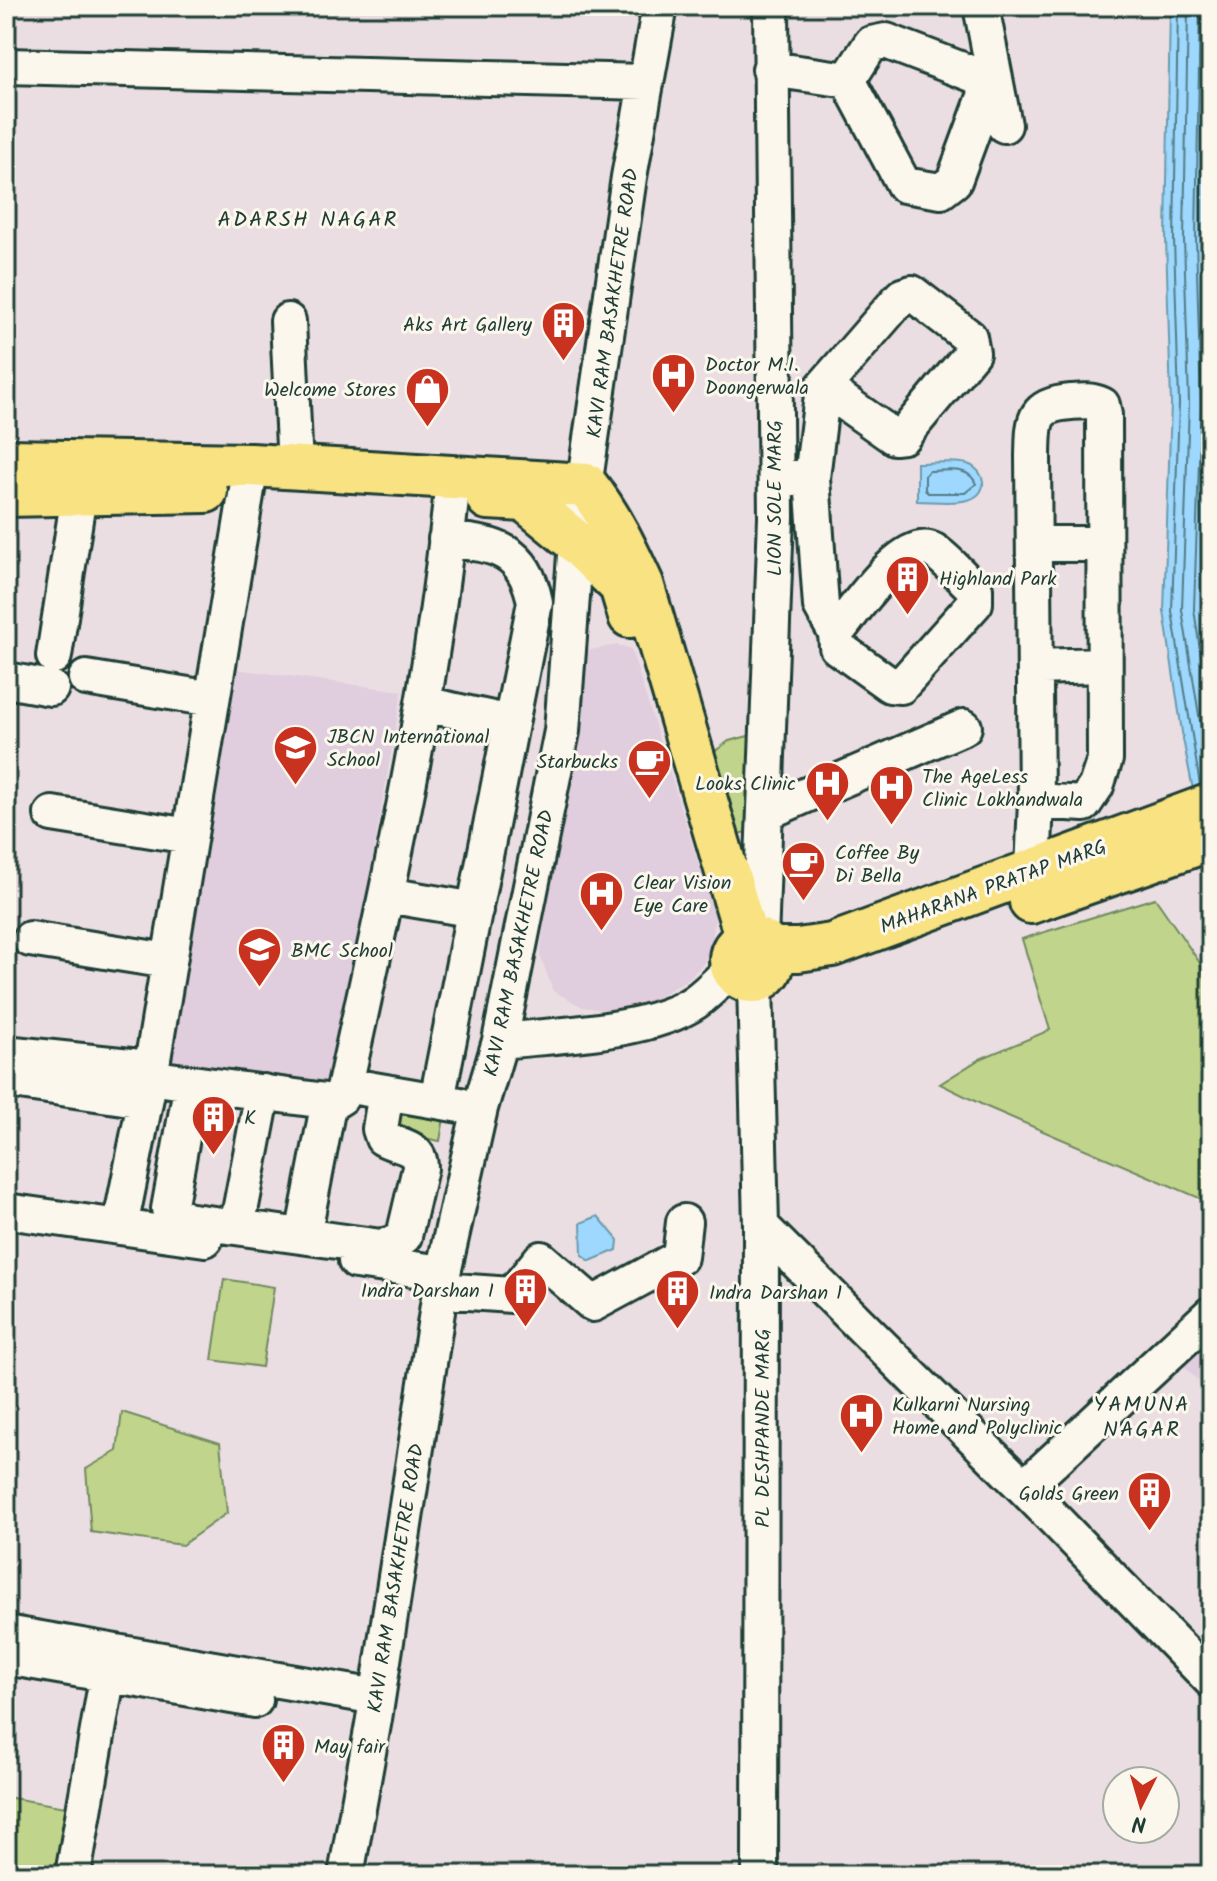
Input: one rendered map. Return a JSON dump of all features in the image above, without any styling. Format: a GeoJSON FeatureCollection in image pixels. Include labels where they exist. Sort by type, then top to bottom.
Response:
{"type":"FeatureCollection","features":[{"type":"Feature","properties":{"kind":"main road"},"geometry":{"type":"LineString","coordinates":[[6,461],[250,478],[452,487],[586,485],[603,506],[642,584],[754,956]]}},
{"type":"Feature","properties":{"kind":"main road"},"geometry":{"type":"LineString","coordinates":[[6,495],[79,494],[250,478],[295,467],[452,487],[525,500],[576,542],[621,586],[754,956]]}},
{"type":"Feature","properties":{"kind":"main road","name":"MAHARANA PRATAP MARG"},"geometry":{"type":"LineString","coordinates":[[754,956],[789,970],[839,965],[1149,846],[1211,805]]}},
{"type":"Feature","properties":{"kind":"main road","name":"MAHARANA PRATAP MARG"},"geometry":{"type":"LineString","coordinates":[[754,956],[832,945],[1033,871],[1149,846],[1211,839]]}},
{"type":"Feature","properties":{"kind":"street","name":"KAVI RAM BASAKHETRE ROAD"},"geometry":{"type":"LineString","coordinates":[[346,1875],[376,1708],[441,1282],[480,1108],[500,1041],[562,731],[576,542],[645,82],[660,6]]}},
{"type":"Feature","properties":{"kind":"street","name":"LION SOLE MARG"},"geometry":{"type":"LineString","coordinates":[[754,956],[765,813],[776,517],[771,6]]}},
{"type":"Feature","properties":{"kind":"street"},"geometry":{"type":"LineString","coordinates":[[981,6],[1004,125]]}},
{"type":"Feature","properties":{"kind":"street"},"geometry":{"type":"LineString","coordinates":[[886,41],[975,75],[984,82],[986,94],[954,181],[941,191],[904,185],[848,80],[871,44],[886,41]]}},
{"type":"Feature","properties":{"kind":"street"},"geometry":{"type":"LineString","coordinates":[[6,66],[645,82]]}},
{"type":"Feature","properties":{"kind":"street"},"geometry":{"type":"LineString","coordinates":[[770,69],[848,80]]}},
{"type":"Feature","properties":{"kind":"street"},"geometry":{"type":"LineString","coordinates":[[288,321],[295,467]]}},
{"type":"Feature","properties":{"kind":"street"},"geometry":{"type":"LineString","coordinates":[[823,387],[812,478],[821,606],[836,633]]}},
{"type":"Feature","properties":{"kind":"street"},"geometry":{"type":"LineString","coordinates":[[1033,871],[1036,801],[1034,427],[1040,412],[1052,404],[1092,401],[1102,405],[1104,415],[1105,759],[1096,786],[1084,804],[1036,801]]}},
{"type":"Feature","properties":{"kind":"street"},"geometry":{"type":"LineString","coordinates":[[120,1227],[148,1082],[250,478]]}},
{"type":"Feature","properties":{"kind":"street"},"geometry":{"type":"LineString","coordinates":[[774,479],[812,478]]}},
{"type":"Feature","properties":{"kind":"street"},"geometry":{"type":"LineString","coordinates":[[303,1236],[387,895],[424,704],[452,487]]}},
{"type":"Feature","properties":{"kind":"street"},"geometry":{"type":"LineString","coordinates":[[6,680],[53,672],[79,494]]}},
{"type":"Feature","properties":{"kind":"street"},"geometry":{"type":"LineString","coordinates":[[437,1100],[535,602],[521,568],[504,549],[446,539]]}},
{"type":"Feature","properties":{"kind":"street"},"geometry":{"type":"LineString","coordinates":[[1034,544],[1104,544]]}},
{"type":"Feature","properties":{"kind":"street"},"geometry":{"type":"LineString","coordinates":[[1035,667],[1104,665]]}},
{"type":"Feature","properties":{"kind":"street"},"geometry":{"type":"LineString","coordinates":[[86,678],[212,699]]}},
{"type":"Feature","properties":{"kind":"street"},"geometry":{"type":"LineString","coordinates":[[424,704],[511,723]]}},
{"type":"Feature","properties":{"kind":"street"},"geometry":{"type":"LineString","coordinates":[[765,813],[964,727]]}},
{"type":"Feature","properties":{"kind":"street"},"geometry":{"type":"LineString","coordinates":[[52,814],[189,836]]}},
{"type":"Feature","properties":{"kind":"street"},"geometry":{"type":"LineString","coordinates":[[387,895],[475,910]]}},
{"type":"Feature","properties":{"kind":"street"},"geometry":{"type":"LineString","coordinates":[[30,939],[168,961]]}},
{"type":"Feature","properties":{"kind":"street"},"geometry":{"type":"LineString","coordinates":[[500,1041],[653,1021],[694,1003],[754,956]]}},
{"type":"Feature","properties":{"kind":"street","name":"PL DESHPANDE MARG"},"geometry":{"type":"LineString","coordinates":[[754,956],[761,1226],[761,1875]]}},
{"type":"Feature","properties":{"kind":"street"},"geometry":{"type":"LineString","coordinates":[[10,1067],[263,1092],[386,1092],[480,1108]]}},
{"type":"Feature","properties":{"kind":"street"},"geometry":{"type":"LineString","coordinates":[[192,1083],[169,1209],[185,1220],[381,1247],[395,1243],[404,1236],[420,1157],[414,1150],[383,1138],[380,1129],[386,1092]]}},
{"type":"Feature","properties":{"kind":"street"},"geometry":{"type":"LineString","coordinates":[[237,1227],[263,1092]]}},
{"type":"Feature","properties":{"kind":"street"},"geometry":{"type":"LineString","coordinates":[[6,1211],[120,1227],[512,1295],[541,1259],[593,1304],[680,1257],[684,1222]]}},
{"type":"Feature","properties":{"kind":"street"},"geometry":{"type":"LineString","coordinates":[[761,1226],[1211,1680]]}},
{"type":"Feature","properties":{"kind":"street"},"geometry":{"type":"LineString","coordinates":[[1024,1488],[1211,1314]]}},
{"type":"Feature","properties":{"kind":"street"},"geometry":{"type":"LineString","coordinates":[[6,1633],[109,1664]]}},
{"type":"Feature","properties":{"kind":"street"},"geometry":{"type":"LineString","coordinates":[[6,1657],[109,1664],[376,1708]]}},
{"type":"Feature","properties":{"kind":"street"},"geometry":{"type":"LineString","coordinates":[[73,1875],[109,1664]]}},
{"type":"Feature","properties":{"kind":"shaded area"},"geometry":{"type":"Polygon","coordinates":[[[618,645],[631,649],[715,917],[712,943],[704,963],[689,978],[648,1003],[612,1011],[583,1007],[553,991],[540,955],[584,651],[618,645]]]}},
{"type":"Feature","properties":{"kind":"shaded area"},"geometry":{"type":"Polygon","coordinates":[[[227,668],[402,691],[327,1093],[161,1066],[227,668]]]}},
{"type":"Feature","properties":{"kind":"shaded area"},"geometry":{"type":"Polygon","coordinates":[[[1211,1318],[1211,1394],[1171,1353],[1211,1318]]]}},
{"type":"Feature","properties":{"kind":"green space"},"geometry":{"type":"Polygon","coordinates":[[[756,734],[754,830],[734,835],[710,755],[729,741],[756,734]]]}},
{"type":"Feature","properties":{"kind":"green space"},"geometry":{"type":"Polygon","coordinates":[[[1155,898],[1200,963],[1211,997],[1211,1203],[940,1084],[980,1059],[1050,1030],[1022,939],[1155,898]]]}},
{"type":"Feature","properties":{"kind":"green space"},"geometry":{"type":"Polygon","coordinates":[[[391,1102],[445,1112],[440,1141],[386,1131],[391,1102]]]}},
{"type":"Feature","properties":{"kind":"green space"},"geometry":{"type":"Polygon","coordinates":[[[224,1279],[274,1287],[262,1367],[212,1360],[224,1279]]]}},
{"type":"Feature","properties":{"kind":"green space"},"geometry":{"type":"Polygon","coordinates":[[[122,1412],[220,1443],[227,1513],[182,1545],[91,1532],[86,1469],[117,1451],[122,1412]]]}},
{"type":"Feature","properties":{"kind":"green space"},"geometry":{"type":"Polygon","coordinates":[[[6,1797],[72,1808],[61,1875],[6,1875],[6,1797]]]}},
{"type":"Feature","properties":{"kind":"water"},"geometry":{"type":"Polygon","coordinates":[[[1170,6],[1211,6],[1211,881],[1183,739],[1164,611],[1171,403],[1166,239],[1170,6]]]}},
{"type":"Feature","properties":{"kind":"water"},"geometry":{"type":"Polygon","coordinates":[[[917,463],[970,465],[983,480],[981,492],[962,501],[917,501],[917,463]]]}},
{"type":"Feature","properties":{"kind":"water"},"geometry":{"type":"Polygon","coordinates":[[[598,1216],[618,1240],[617,1250],[590,1261],[582,1255],[581,1223],[598,1216]]]}},
{"type":"Feature","properties":{"kind":"place","name":"Aks Art Gallery"},"geometry":{"type":"Point","coordinates":[563,363]}},
{"type":"Feature","properties":{"kind":"place","name":"Doctor M.I. Doongerwala"},"geometry":{"type":"Point","coordinates":[674,415]}},
{"type":"Feature","properties":{"kind":"place","name":"Welcome Stores"},"geometry":{"type":"Point","coordinates":[427,428]}},
{"type":"Feature","properties":{"kind":"place","name":"Highland Park"},"geometry":{"type":"Point","coordinates":[908,617]}},
{"type":"Feature","properties":{"kind":"place","name":"JBCN International School"},"geometry":{"type":"Point","coordinates":[296,787]}},
{"type":"Feature","properties":{"kind":"place","name":"Starbucks"},"geometry":{"type":"Point","coordinates":[649,800]}},
{"type":"Feature","properties":{"kind":"place","name":"Looks Clinic"},"geometry":{"type":"Point","coordinates":[827,822]}},
{"type":"Feature","properties":{"kind":"place","name":"The AgeLess Clinic Lokhandwala"},"geometry":{"type":"Point","coordinates":[891,827]}},
{"type":"Feature","properties":{"kind":"place","name":"Coffee By Di Bella"},"geometry":{"type":"Point","coordinates":[804,902]}},
{"type":"Feature","properties":{"kind":"place","name":"Clear Vision Eye Care"},"geometry":{"type":"Point","coordinates":[602,932]}},
{"type":"Feature","properties":{"kind":"place","name":"BMC School"},"geometry":{"type":"Point","coordinates":[260,989]}},
{"type":"Feature","properties":{"kind":"place","name":"K"},"geometry":{"type":"Point","coordinates":[213,1156]}},
{"type":"Feature","properties":{"kind":"place","name":"Indra Darshan I"},"geometry":{"type":"Point","coordinates":[525,1329]}},
{"type":"Feature","properties":{"kind":"place","name":"Indra Darshan 1"},"geometry":{"type":"Point","coordinates":[678,1331]}},
{"type":"Feature","properties":{"kind":"place","name":"Kulkarni Nursing Home and Polyclinic"},"geometry":{"type":"Point","coordinates":[861,1454]}},
{"type":"Feature","properties":{"kind":"place","name":"Golds Green"},"geometry":{"type":"Point","coordinates":[1150,1532]}},
{"type":"Feature","properties":{"kind":"place","name":"May fair"},"geometry":{"type":"Point","coordinates":[283,1785]}},
{"type":"Feature","properties":{"kind":"district","name":"ADARSH NAGAR"},"geometry":{"type":"Point","coordinates":[308,218]}},
{"type":"Feature","properties":{"kind":"district","name":"YAMUNA NAGAR"},"geometry":{"type":"Point","coordinates":[1142,1416]}}]}
